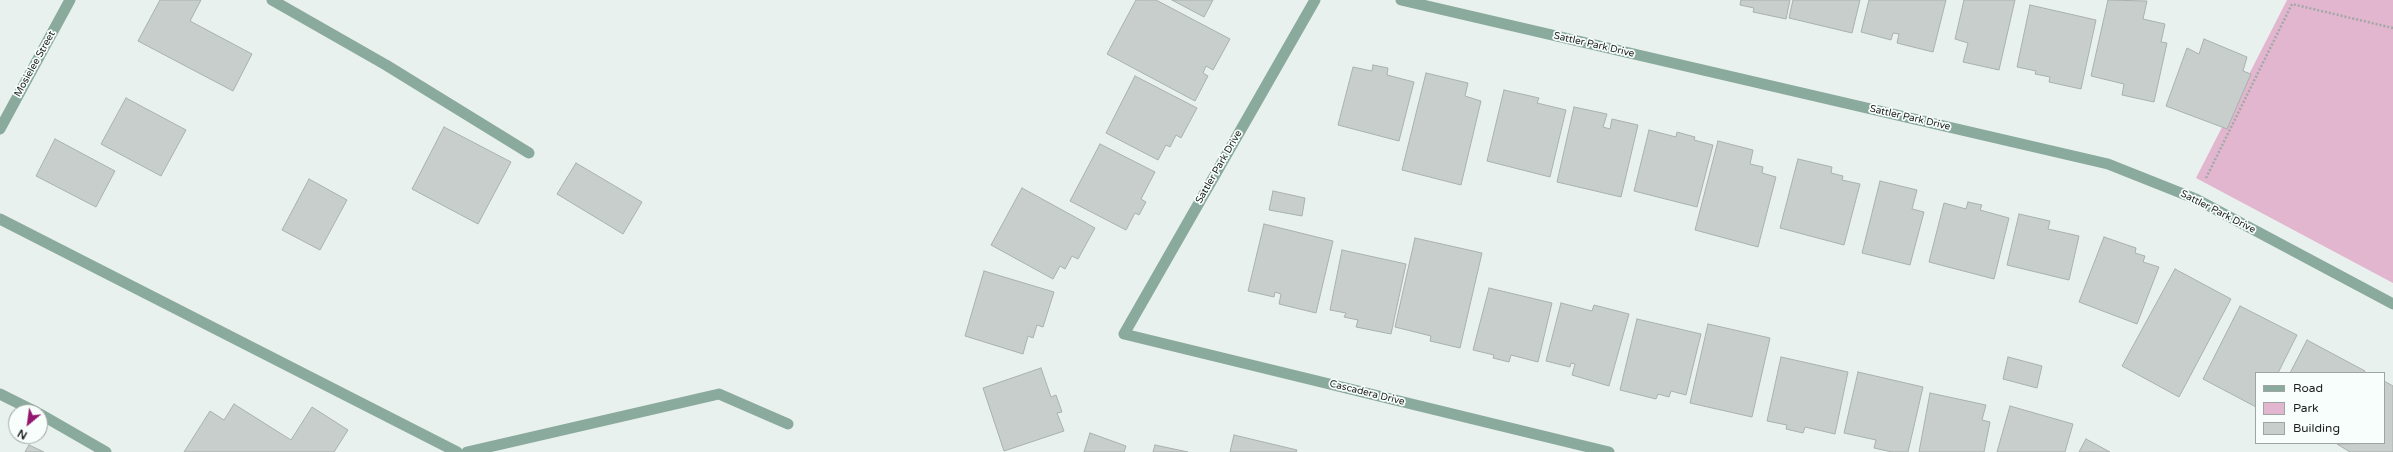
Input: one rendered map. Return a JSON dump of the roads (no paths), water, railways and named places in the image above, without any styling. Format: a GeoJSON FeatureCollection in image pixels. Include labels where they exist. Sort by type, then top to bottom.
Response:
{"type":"FeatureCollection","features":[{"type":"Feature","properties":{"kind":"street","name":"Mosielee Street"},"geometry":{"type":"LineString","coordinates":[[0,129],[70,0]]}},
{"type":"Feature","properties":{"kind":"street"},"geometry":{"type":"LineString","coordinates":[[272,0],[386,65],[529,153]]}},
{"type":"Feature","properties":{"kind":"street","name":"Sattler Park Drive"},"geometry":{"type":"LineString","coordinates":[[1124,334],[1315,0]]}},
{"type":"Feature","properties":{"kind":"street","name":"Sattler Park Drive"},"geometry":{"type":"LineString","coordinates":[[1402,0],[2108,164],[2196,199],[2393,304]]}},
{"type":"Feature","properties":{"kind":"street"},"geometry":{"type":"LineString","coordinates":[[0,219],[457,452]]}},
{"type":"Feature","properties":{"kind":"street","name":"Cascadera Drive"},"geometry":{"type":"LineString","coordinates":[[1124,334],[1609,452]]}},
{"type":"Feature","properties":{"kind":"street"},"geometry":{"type":"LineString","coordinates":[[0,394],[20,404]]}},
{"type":"Feature","properties":{"kind":"street"},"geometry":{"type":"LineString","coordinates":[[467,452],[718,394],[788,424]]}},
{"type":"Feature","properties":{"kind":"street"},"geometry":{"type":"LineString","coordinates":[[48,419],[106,452]]}}]}
